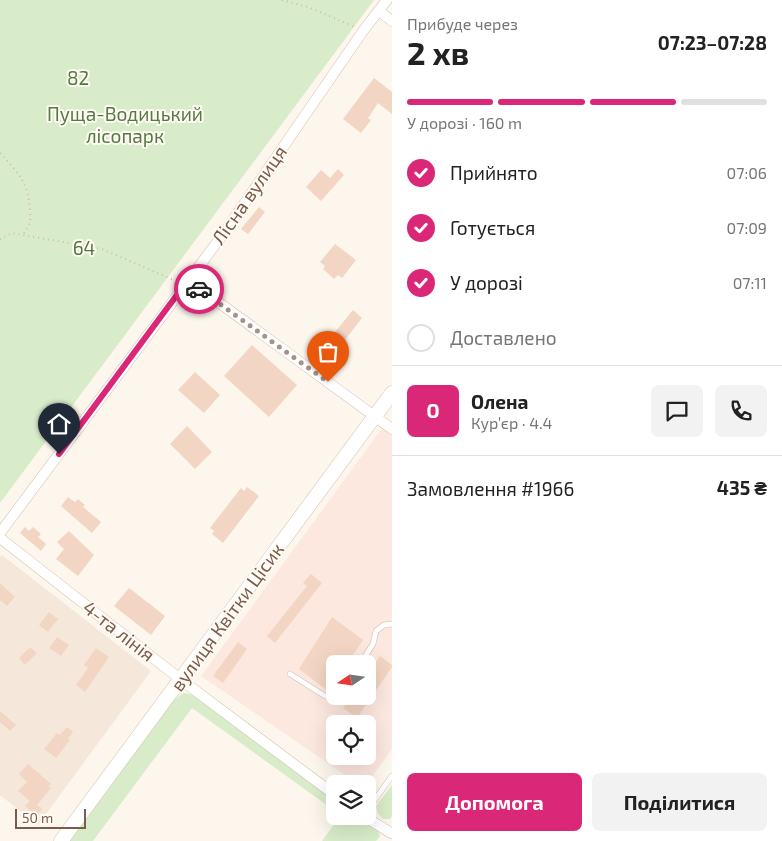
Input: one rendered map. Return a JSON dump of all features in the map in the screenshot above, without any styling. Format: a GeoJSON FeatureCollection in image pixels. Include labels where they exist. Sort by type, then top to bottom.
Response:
{"type":"FeatureCollection","features":[{"type":"Feature","properties":{"kind":"street","name":"Лісна вулиця"},"geometry":{"type":"LineString","coordinates":[[0,533],[224,233],[363,31],[387,0]]}},
{"type":"Feature","properties":{"kind":"street"},"geometry":{"type":"LineString","coordinates":[[379,11],[392,21]]}},
{"type":"Feature","properties":{"kind":"street"},"geometry":{"type":"LineString","coordinates":[[188,280],[392,429]]}},
{"type":"Feature","properties":{"kind":"street","name":"вулиця Квітки Цісик"},"geometry":{"type":"LineString","coordinates":[[61,841],[392,393]]}},
{"type":"Feature","properties":{"kind":"street","name":"4-та лінія"},"geometry":{"type":"LineString","coordinates":[[0,538],[181,679],[326,788]]}},
{"type":"Feature","properties":{"kind":"street"},"geometry":{"type":"LineString","coordinates":[[376,823],[392,833],[385,841]]}},
{"type":"Feature","properties":{"kind":"lane"},"geometry":{"type":"LineString","coordinates":[[366,655],[373,644],[376,631],[384,625],[392,624]]}},
{"type":"Feature","properties":{"kind":"lane"},"geometry":{"type":"LineString","coordinates":[[290,674],[326,696]]}},
{"type":"Feature","properties":{"kind":"lane"},"geometry":{"type":"LineString","coordinates":[[376,799],[392,776]]}},
{"type":"Feature","properties":{"kind":"path"},"geometry":{"type":"LineString","coordinates":[[282,0],[308,6],[363,31]]}},
{"type":"Feature","properties":{"kind":"path"},"geometry":{"type":"LineString","coordinates":[[0,153],[17,172],[26,186],[31,215],[29,227],[22,235]]}},
{"type":"Feature","properties":{"kind":"path"},"geometry":{"type":"LineString","coordinates":[[0,239],[12,233],[102,249],[171,279],[188,280]]}},
{"type":"Feature","properties":{"kind":"shaded area"},"geometry":{"type":"Polygon","coordinates":[[[383,427],[392,434],[392,749],[373,775],[345,775],[330,765],[376,765],[376,715],[326,715],[326,762],[201,676],[383,427]]]}},
{"type":"Feature","properties":{"kind":"shaded area"},"geometry":{"type":"Polygon","coordinates":[[[2,555],[151,671],[38,825],[0,795],[0,557],[2,555]]]}},
{"type":"Feature","properties":{"kind":"green space","name":"Пуща-Водицький лісопарк"},"geometry":{"type":"Polygon","coordinates":[[[0,0],[374,0],[0,503],[0,0]]]}},
{"type":"Feature","properties":{"kind":"green space"},"geometry":{"type":"Polygon","coordinates":[[[184,693],[193,695],[326,791],[326,805],[192,708],[93,841],[70,841],[172,701],[184,693]]]}},
{"type":"Feature","properties":{"kind":"green space"},"geometry":{"type":"Polygon","coordinates":[[[392,785],[392,816],[390,819],[383,819],[378,814],[376,806],[392,785]]]}},
{"type":"Feature","properties":{"kind":"green space"},"geometry":{"type":"Polygon","coordinates":[[[334,825],[373,825],[377,828],[380,836],[376,841],[322,841],[334,825]]]}},
{"type":"Feature","properties":{"kind":"building"},"geometry":{"type":"Polygon","coordinates":[[[374,78],[392,92],[392,114],[378,103],[368,118],[371,120],[361,133],[343,119],[374,78]]]}},
{"type":"Feature","properties":{"kind":"building"},"geometry":{"type":"Polygon","coordinates":[[[338,169],[344,175],[321,201],[306,187],[321,170],[330,178],[338,169]]]}},
{"type":"Feature","properties":{"kind":"building"},"geometry":{"type":"Polygon","coordinates":[[[259,207],[265,212],[248,234],[241,229],[259,207]]]}},
{"type":"Feature","properties":{"kind":"building"},"geometry":{"type":"Polygon","coordinates":[[[335,244],[356,260],[342,278],[338,275],[334,279],[323,269],[325,266],[320,262],[335,244]]]}},
{"type":"Feature","properties":{"kind":"building"},"geometry":{"type":"Polygon","coordinates":[[[353,310],[362,318],[341,345],[331,337],[353,310]]]}},
{"type":"Feature","properties":{"kind":"building"},"geometry":{"type":"Polygon","coordinates":[[[252,345],[297,385],[269,417],[224,376],[252,345]]]}},
{"type":"Feature","properties":{"kind":"building"},"geometry":{"type":"Polygon","coordinates":[[[195,372],[220,395],[204,413],[178,390],[195,372]]]}},
{"type":"Feature","properties":{"kind":"building"},"geometry":{"type":"Polygon","coordinates":[[[187,426],[212,452],[195,469],[170,444],[187,426]]]}},
{"type":"Feature","properties":{"kind":"building"},"geometry":{"type":"Polygon","coordinates":[[[247,487],[259,496],[223,543],[212,534],[214,531],[210,528],[241,488],[244,491],[247,487]]]}},
{"type":"Feature","properties":{"kind":"building"},"geometry":{"type":"Polygon","coordinates":[[[68,497],[75,502],[78,499],[85,505],[83,507],[101,522],[92,533],[61,506],[68,497]]]}},
{"type":"Feature","properties":{"kind":"building"},"geometry":{"type":"Polygon","coordinates":[[[25,527],[29,531],[33,527],[41,534],[38,537],[46,544],[41,551],[20,533],[25,527]]]}},
{"type":"Feature","properties":{"kind":"building"},"geometry":{"type":"Polygon","coordinates":[[[69,531],[94,555],[78,576],[56,559],[64,549],[57,542],[69,531]]]}},
{"type":"Feature","properties":{"kind":"building"},"geometry":{"type":"Polygon","coordinates":[[[311,574],[322,583],[275,643],[267,636],[307,586],[303,583],[311,574]]]}},
{"type":"Feature","properties":{"kind":"building"},"geometry":{"type":"Polygon","coordinates":[[[0,583],[15,597],[7,606],[0,600],[0,583]]]}},
{"type":"Feature","properties":{"kind":"building"},"geometry":{"type":"Polygon","coordinates":[[[129,588],[165,616],[151,635],[114,606],[129,588]]]}},
{"type":"Feature","properties":{"kind":"building"},"geometry":{"type":"Polygon","coordinates":[[[49,612],[58,619],[48,632],[39,625],[49,612]]]}},
{"type":"Feature","properties":{"kind":"building"},"geometry":{"type":"Polygon","coordinates":[[[332,617],[363,640],[353,655],[326,655],[326,689],[299,669],[332,617]]]}},
{"type":"Feature","properties":{"kind":"building"},"geometry":{"type":"Polygon","coordinates":[[[57,637],[69,645],[61,656],[49,648],[57,637]]]}},
{"type":"Feature","properties":{"kind":"building"},"geometry":{"type":"Polygon","coordinates":[[[238,642],[247,649],[223,683],[213,676],[238,642]]]}},
{"type":"Feature","properties":{"kind":"building"},"geometry":{"type":"Polygon","coordinates":[[[30,647],[37,653],[25,665],[19,658],[30,647]]]}},
{"type":"Feature","properties":{"kind":"building"},"geometry":{"type":"Polygon","coordinates":[[[96,648],[109,657],[85,692],[76,685],[88,668],[84,665],[96,648]]]}},
{"type":"Feature","properties":{"kind":"building"},"geometry":{"type":"Polygon","coordinates":[[[380,656],[392,667],[376,690],[376,662],[380,656]]]}},
{"type":"Feature","properties":{"kind":"building"},"geometry":{"type":"Polygon","coordinates":[[[345,705],[366,705],[359,715],[353,715],[343,708],[345,705]]]}},
{"type":"Feature","properties":{"kind":"building"},"geometry":{"type":"Polygon","coordinates":[[[0,711],[16,725],[10,731],[0,722],[0,711]]]}},
{"type":"Feature","properties":{"kind":"building"},"geometry":{"type":"Polygon","coordinates":[[[67,727],[73,732],[68,739],[70,740],[56,758],[44,749],[57,733],[60,735],[67,727]]]}},
{"type":"Feature","properties":{"kind":"building"},"geometry":{"type":"Polygon","coordinates":[[[28,764],[51,784],[48,786],[51,788],[37,805],[42,809],[37,816],[25,806],[30,801],[18,791],[27,782],[19,774],[28,764]]]}},
{"type":"Feature","properties":{"kind":"way so far"},"geometry":{"type":"LineString","coordinates":[[199,289],[328,382]]}},
{"type":"Feature","properties":{"kind":"route"},"geometry":{"type":"LineString","coordinates":[[59,454],[188,280],[199,289]]}},
{"type":"Feature","properties":{"kind":"park label","name":"82"},"geometry":{"type":"Point","coordinates":[78,78]}},
{"type":"Feature","properties":{"kind":"park label","name":"64"},"geometry":{"type":"Point","coordinates":[84,248]}}]}
